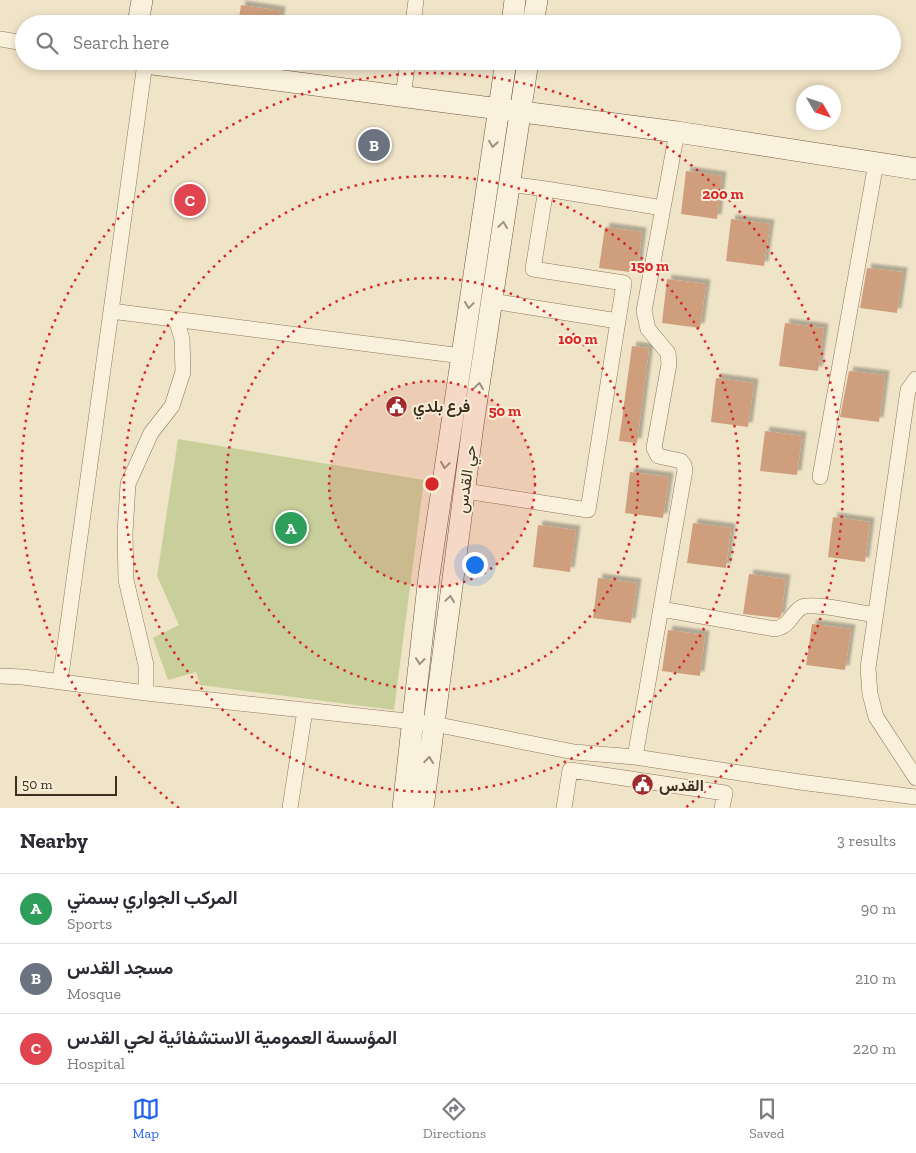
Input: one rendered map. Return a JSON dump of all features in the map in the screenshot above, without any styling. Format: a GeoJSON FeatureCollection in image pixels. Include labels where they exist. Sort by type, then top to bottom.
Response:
{"type":"FeatureCollection","features":[{"type":"Feature","properties":{"kind":"street"},"geometry":{"type":"LineString","coordinates":[[140,15],[142,0]]}},
{"type":"Feature","properties":{"kind":"street"},"geometry":{"type":"LineString","coordinates":[[414,15],[416,0]]}},
{"type":"Feature","properties":{"kind":"street"},"geometry":{"type":"LineString","coordinates":[[513,15],[515,0]]}},
{"type":"Feature","properties":{"kind":"street"},"geometry":{"type":"LineString","coordinates":[[535,15],[537,0]]}},
{"type":"Feature","properties":{"kind":"street"},"geometry":{"type":"LineString","coordinates":[[0,39],[15,42]]}},
{"type":"Feature","properties":{"kind":"street"},"geometry":{"type":"LineString","coordinates":[[60,682],[112,311],[140,70]]}},
{"type":"Feature","properties":{"kind":"street"},"geometry":{"type":"LineString","coordinates":[[203,70],[677,132],[916,169]]}},
{"type":"Feature","properties":{"kind":"street"},"geometry":{"type":"LineString","coordinates":[[403,96],[407,70]]}},
{"type":"Feature","properties":{"kind":"street"},"geometry":{"type":"LineString","coordinates":[[403,808],[424,722],[429,576],[462,356],[509,110],[507,70]]}},
{"type":"Feature","properties":{"kind":"street","name":"حي القدس"},"geometry":{"type":"LineString","coordinates":[[423,808],[424,722],[465,491],[509,184],[509,110],[525,70]]}},
{"type":"Feature","properties":{"kind":"street"},"geometry":{"type":"LineString","coordinates":[[635,757],[685,470],[681,461],[658,456],[654,448],[669,364],[668,353],[648,328],[644,311],[677,132]]}},
{"type":"Feature","properties":{"kind":"street"},"geometry":{"type":"LineString","coordinates":[[820,477],[876,163]]}},
{"type":"Feature","properties":{"kind":"street"},"geometry":{"type":"LineString","coordinates":[[509,184],[663,208]]}},
{"type":"Feature","properties":{"kind":"street"},"geometry":{"type":"LineString","coordinates":[[465,491],[588,510],[624,284],[533,269],[546,189]]}},
{"type":"Feature","properties":{"kind":"street"},"geometry":{"type":"LineString","coordinates":[[492,301],[618,321]]}},
{"type":"Feature","properties":{"kind":"street"},"geometry":{"type":"LineString","coordinates":[[112,311],[462,356]]}},
{"type":"Feature","properties":{"kind":"street"},"geometry":{"type":"LineString","coordinates":[[146,693],[146,664],[126,580],[125,533],[128,484],[151,433],[172,406],[183,372],[182,338],[176,319]]}},
{"type":"Feature","properties":{"kind":"street"},"geometry":{"type":"LineString","coordinates":[[916,379],[908,390],[868,668],[869,688],[876,717],[916,778]]}},
{"type":"Feature","properties":{"kind":"street"},"geometry":{"type":"LineString","coordinates":[[661,609],[775,629],[787,624],[799,609],[810,605],[875,615]]}},
{"type":"Feature","properties":{"kind":"street"},"geometry":{"type":"LineString","coordinates":[[0,676],[424,722],[574,752],[635,757],[916,797]]}},
{"type":"Feature","properties":{"kind":"street"},"geometry":{"type":"LineString","coordinates":[[290,808],[305,710]]}},
{"type":"Feature","properties":{"kind":"street"},"geometry":{"type":"LineString","coordinates":[[564,808],[574,752]]}},
{"type":"Feature","properties":{"kind":"street"},"geometry":{"type":"LineString","coordinates":[[570,770],[725,793],[722,808]]}},
{"type":"Feature","properties":{"kind":"green space"},"geometry":{"type":"Polygon","coordinates":[[[178,439],[424,480],[394,710],[200,685],[196,672],[168,680],[153,638],[179,625],[157,576],[178,439]]]}},
{"type":"Feature","properties":{"kind":"building"},"geometry":{"type":"Polygon","coordinates":[[[241,5],[281,11],[280,15],[239,15],[241,5]]]}},
{"type":"Feature","properties":{"kind":"building"},"geometry":{"type":"Polygon","coordinates":[[[686,171],[722,176],[717,219],[681,214],[686,171]]]}},
{"type":"Feature","properties":{"kind":"building"},"geometry":{"type":"Polygon","coordinates":[[[731,219],[770,224],[764,266],[726,261],[731,219]]]}},
{"type":"Feature","properties":{"kind":"building"},"geometry":{"type":"Polygon","coordinates":[[[605,227],[642,232],[637,273],[599,268],[605,227]]]}},
{"type":"Feature","properties":{"kind":"building"},"geometry":{"type":"Polygon","coordinates":[[[867,268],[903,272],[897,313],[860,308],[867,268]]]}},
{"type":"Feature","properties":{"kind":"building"},"geometry":{"type":"Polygon","coordinates":[[[667,279],[706,284],[700,328],[662,323],[667,279]]]}},
{"type":"Feature","properties":{"kind":"building"},"geometry":{"type":"Polygon","coordinates":[[[785,323],[824,328],[818,371],[779,366],[785,323]]]}},
{"type":"Feature","properties":{"kind":"building"},"geometry":{"type":"Polygon","coordinates":[[[632,346],[649,348],[637,443],[619,441],[632,346]]]}},
{"type":"Feature","properties":{"kind":"building"},"geometry":{"type":"Polygon","coordinates":[[[849,371],[885,375],[879,422],[840,417],[849,371]]]}},
{"type":"Feature","properties":{"kind":"building"},"geometry":{"type":"Polygon","coordinates":[[[716,378],[754,383],[748,427],[711,422],[716,378]]]}},
{"type":"Feature","properties":{"kind":"building"},"geometry":{"type":"Polygon","coordinates":[[[765,431],[802,436],[797,475],[760,471],[765,431]]]}},
{"type":"Feature","properties":{"kind":"building"},"geometry":{"type":"Polygon","coordinates":[[[630,472],[669,477],[663,518],[625,513],[630,472]]]}},
{"type":"Feature","properties":{"kind":"building"},"geometry":{"type":"Polygon","coordinates":[[[833,517],[870,522],[865,562],[828,557],[833,517]]]}},
{"type":"Feature","properties":{"kind":"building"},"geometry":{"type":"Polygon","coordinates":[[[693,523],[731,528],[726,568],[687,563],[693,523]]]}},
{"type":"Feature","properties":{"kind":"building"},"geometry":{"type":"Polygon","coordinates":[[[538,525],[576,530],[570,572],[533,567],[538,525]]]}},
{"type":"Feature","properties":{"kind":"building"},"geometry":{"type":"Polygon","coordinates":[[[749,574],[786,579],[781,616],[779,618],[743,614],[749,574]]]}},
{"type":"Feature","properties":{"kind":"building"},"geometry":{"type":"Polygon","coordinates":[[[598,578],[637,583],[631,623],[593,618],[598,578]]]}},
{"type":"Feature","properties":{"kind":"building"},"geometry":{"type":"Polygon","coordinates":[[[812,624],[851,629],[845,670],[806,665],[812,624]]]}},
{"type":"Feature","properties":{"kind":"building"},"geometry":{"type":"Polygon","coordinates":[[[668,630],[705,635],[700,676],[662,671],[668,630]]]}},
{"type":"Feature","properties":{"kind":"place","name":"مسجد القدس"},"geometry":{"type":"Point","coordinates":[374,145]}},
{"type":"Feature","properties":{"kind":"place","name":"المؤسسة العمومية الاستشفائية لحي القدس"},"geometry":{"type":"Point","coordinates":[190,200]}},
{"type":"Feature","properties":{"kind":"place","name":"فرع بلدي"},"geometry":{"type":"Point","coordinates":[397,406]}},
{"type":"Feature","properties":{"kind":"place","name":"المركب الجواري بسمتي"},"geometry":{"type":"Point","coordinates":[291,528]}},
{"type":"Feature","properties":{"kind":"place","name":"القدس"},"geometry":{"type":"Point","coordinates":[643,785]}}]}
